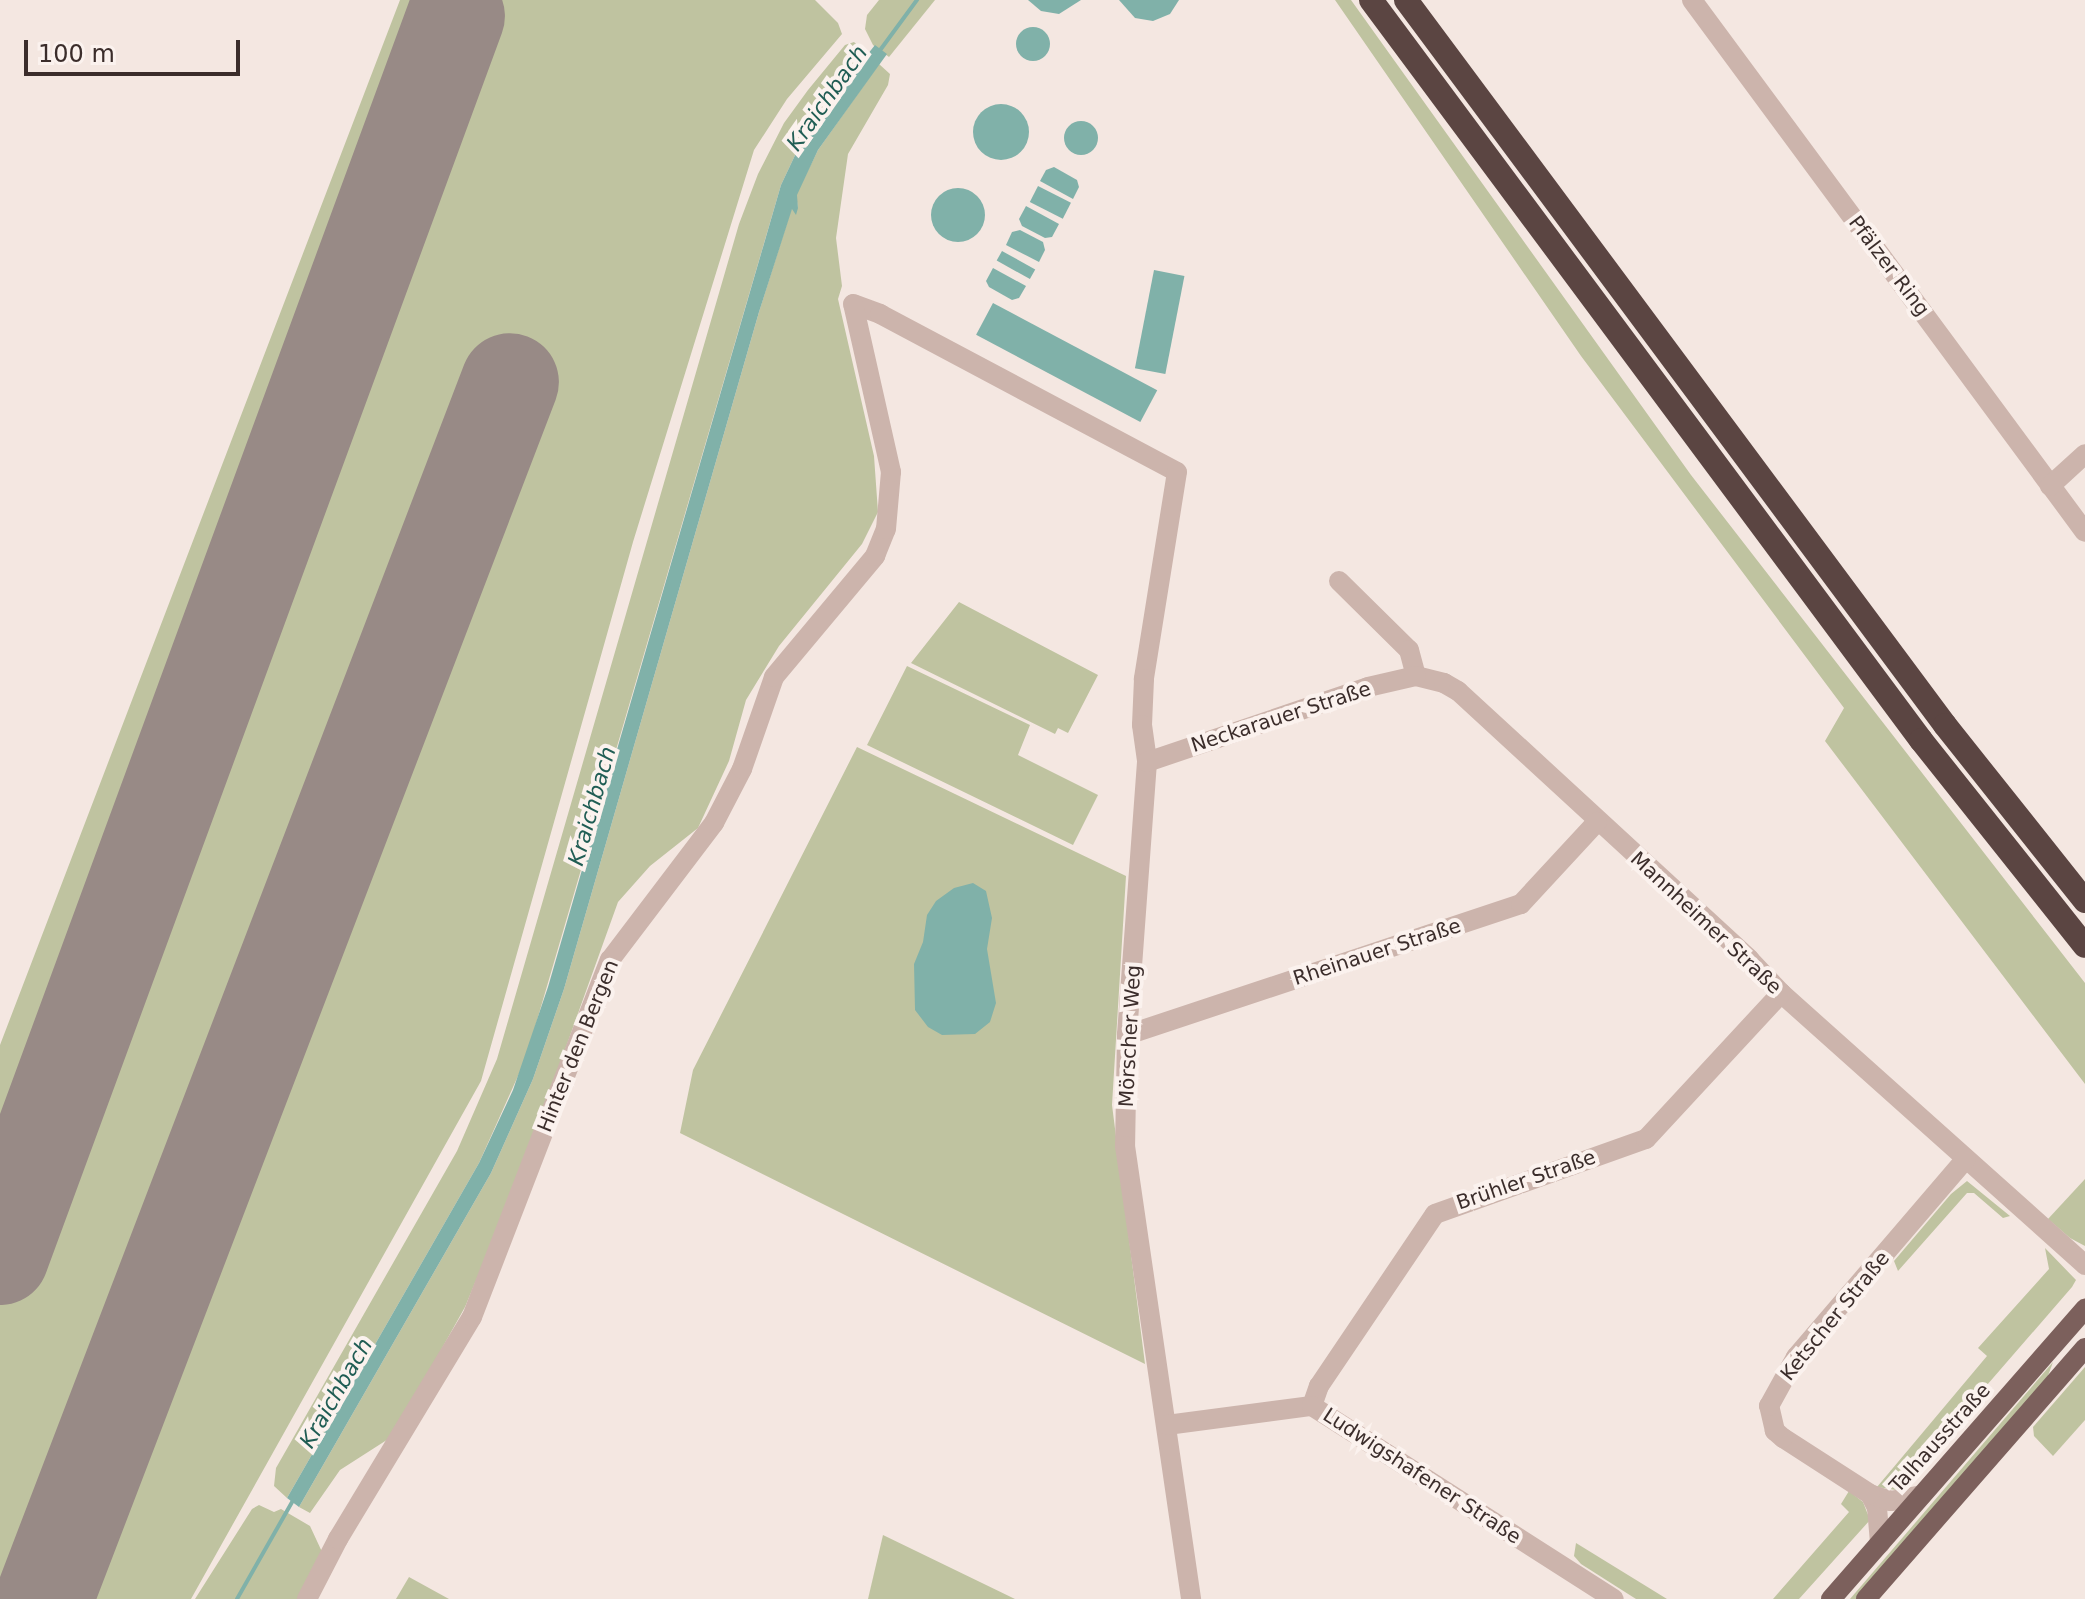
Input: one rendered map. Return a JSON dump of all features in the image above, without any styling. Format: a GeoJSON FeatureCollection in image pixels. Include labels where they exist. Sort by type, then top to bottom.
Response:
{"type":"FeatureCollection","features":[{"type":"Feature","properties":{"kind":"highway"},"geometry":{"type":"LineString","coordinates":[[1371,0],[1902,715],[2085,946]]}},
{"type":"Feature","properties":{"kind":"highway"},"geometry":{"type":"LineString","coordinates":[[1406,0],[1945,725],[2085,901]]}},
{"type":"Feature","properties":{"kind":"main road","name":"Talhausstraße"},"geometry":{"type":"LineString","coordinates":[[1831,1599],[2085,1309]]}},
{"type":"Feature","properties":{"kind":"main road"},"geometry":{"type":"LineString","coordinates":[[1866,1599],[2085,1348]]}},
{"type":"Feature","properties":{"kind":"street","name":"Pfälzer Ring"},"geometry":{"type":"LineString","coordinates":[[1692,0],[2085,532]]}},
{"type":"Feature","properties":{"kind":"street","name":"Hinter den Bergen"},"geometry":{"type":"LineString","coordinates":[[307,1599],[338,1539],[472,1317],[610,960],[714,823],[742,769],[774,677],[875,556],[886,529],[891,472],[853,304],[880,314],[1177,472]]}},
{"type":"Feature","properties":{"kind":"street"},"geometry":{"type":"LineString","coordinates":[[2050,486],[2085,454]]}},
{"type":"Feature","properties":{"kind":"street","name":"Mörscher Weg"},"geometry":{"type":"LineString","coordinates":[[1177,472],[1144,679],[1142,725],[1147,762],[1127,1035],[1125,1146],[1191,1599]]}},
{"type":"Feature","properties":{"kind":"street"},"geometry":{"type":"LineString","coordinates":[[1339,581],[1409,650],[1416,676]]}},
{"type":"Feature","properties":{"kind":"street","name":"Neckarauer Straße"},"geometry":{"type":"LineString","coordinates":[[1147,762],[1368,687],[1416,676]]}},
{"type":"Feature","properties":{"kind":"street","name":"Mannheimer Straße"},"geometry":{"type":"LineString","coordinates":[[1416,676],[1435,679],[1458,691],[1749,959],[1781,993],[2085,1265]]}},
{"type":"Feature","properties":{"kind":"street","name":"Rheinauer Straße"},"geometry":{"type":"LineString","coordinates":[[1127,1035],[1521,904],[1597,822]]}},
{"type":"Feature","properties":{"kind":"street","name":"Brühler Straße"},"geometry":{"type":"LineString","coordinates":[[1312,1406],[1319,1386],[1435,1214],[1646,1139],[1781,993]]}},
{"type":"Feature","properties":{"kind":"street","name":"Ketscher Straße"},"geometry":{"type":"LineString","coordinates":[[1922,1495],[1891,1501],[1870,1494],[1783,1438],[1775,1431],[1769,1406],[1796,1357],[1966,1159]]}},
{"type":"Feature","properties":{"kind":"street","name":"Ludwigshafener Straße"},"geometry":{"type":"LineString","coordinates":[[1167,1425],[1312,1406],[1614,1599]]}},
{"type":"Feature","properties":{"kind":"street"},"geometry":{"type":"LineString","coordinates":[[1870,1494],[1877,1508],[1880,1544]]}},
{"type":"Feature","properties":{"kind":"green space"},"geometry":{"type":"Polygon","coordinates":[[[400,0],[815,0],[838,23],[842,34],[787,99],[754,150],[633,542],[481,1081],[191,1599],[0,1599],[0,1045],[400,0]]]}},
{"type":"Feature","properties":{"kind":"green space"},"geometry":{"type":"Polygon","coordinates":[[[879,0],[935,0],[889,57],[873,45],[865,29],[867,15],[879,0]]]}},
{"type":"Feature","properties":{"kind":"green space"},"geometry":{"type":"Polygon","coordinates":[[[1335,0],[1351,0],[1691,475],[2085,983],[2085,1084],[1825,741],[1844,708],[1581,356],[1335,0]]]}},
{"type":"Feature","properties":{"kind":"green space"},"geometry":{"type":"Polygon","coordinates":[[[854,42],[866,53],[806,132],[781,185],[526,1058],[479,1163],[287,1498],[274,1486],[276,1468],[457,1151],[497,1059],[739,224],[758,174],[784,123],[808,90],[845,45],[854,42]]]}},
{"type":"Feature","properties":{"kind":"green space"},"geometry":{"type":"Polygon","coordinates":[[[879,64],[890,74],[888,85],[848,154],[836,238],[842,286],[838,299],[874,456],[878,512],[862,544],[779,646],[746,700],[729,761],[698,828],[650,866],[618,902],[520,1175],[465,1307],[393,1436],[340,1470],[310,1513],[299,1507],[491,1173],[533,1079],[564,989],[759,312],[792,207],[798,208],[796,195],[818,150],[879,64]]]}},
{"type":"Feature","properties":{"kind":"green space"},"geometry":{"type":"Polygon","coordinates":[[[959,602],[1098,675],[1068,733],[1058,728],[1055,734],[911,663],[959,602]]]}},
{"type":"Feature","properties":{"kind":"green space"},"geometry":{"type":"Polygon","coordinates":[[[907,666],[1030,725],[1018,755],[1098,795],[1073,845],[867,745],[907,666]]]}},
{"type":"Feature","properties":{"kind":"green space"},"geometry":{"type":"Polygon","coordinates":[[[857,747],[1126,876],[1112,1105],[1145,1364],[680,1133],[693,1070],[857,747]]]}},
{"type":"Feature","properties":{"kind":"green space"},"geometry":{"type":"Polygon","coordinates":[[[2085,1179],[2085,1246],[2048,1219],[2085,1179]]]}},
{"type":"Feature","properties":{"kind":"green space"},"geometry":{"type":"Polygon","coordinates":[[[1967,1181],[2010,1216],[2003,1218],[1974,1193],[1967,1193],[1898,1271],[1894,1261],[1951,1194],[1967,1181]]]}},
{"type":"Feature","properties":{"kind":"green space"},"geometry":{"type":"Polygon","coordinates":[[[2045,1248],[2076,1280],[2072,1287],[1896,1490],[1877,1487],[1987,1356],[1978,1348],[2049,1269],[2045,1248]]]}},
{"type":"Feature","properties":{"kind":"green space"},"geometry":{"type":"Polygon","coordinates":[[[2053,1362],[2045,1384],[1856,1599],[1850,1599],[2053,1362]]]}},
{"type":"Feature","properties":{"kind":"green space"},"geometry":{"type":"Polygon","coordinates":[[[2085,1367],[2085,1420],[2053,1456],[2034,1436],[2033,1427],[2085,1367]]]}},
{"type":"Feature","properties":{"kind":"green space"},"geometry":{"type":"Polygon","coordinates":[[[1849,1491],[1863,1502],[1870,1520],[1799,1599],[1773,1599],[1849,1512],[1841,1504],[1849,1491]]]}},
{"type":"Feature","properties":{"kind":"green space"},"geometry":{"type":"Polygon","coordinates":[[[259,1505],[274,1512],[281,1509],[310,1526],[323,1554],[301,1599],[195,1599],[252,1509],[259,1505]]]}},
{"type":"Feature","properties":{"kind":"green space"},"geometry":{"type":"Polygon","coordinates":[[[883,1535],[1015,1599],[868,1599],[883,1535]]]}},
{"type":"Feature","properties":{"kind":"green space"},"geometry":{"type":"Polygon","coordinates":[[[1576,1543],[1667,1599],[1636,1599],[1581,1564],[1574,1556],[1576,1543]]]}},
{"type":"Feature","properties":{"kind":"green space"},"geometry":{"type":"Polygon","coordinates":[[[409,1577],[449,1599],[396,1599],[409,1577]]]}},
{"type":"Feature","properties":{"kind":"water"},"geometry":{"type":"Polygon","coordinates":[[[1028,0],[1081,0],[1059,14],[1041,11],[1028,0]]]}},
{"type":"Feature","properties":{"kind":"water"},"geometry":{"type":"Polygon","coordinates":[[[1119,0],[1179,0],[1170,14],[1153,21],[1135,18],[1119,0]]]}},
{"type":"Feature","properties":{"kind":"water"},"geometry":{"type":"Polygon","coordinates":[[[1033,27],[1045,32],[1050,44],[1045,56],[1033,61],[1021,56],[1016,44],[1021,32],[1033,27]]]}},
{"type":"Feature","properties":{"kind":"water"},"geometry":{"type":"Polygon","coordinates":[[[875,45],[887,54],[818,150],[797,195],[796,215],[792,209],[759,312],[564,989],[533,1079],[491,1173],[299,1507],[287,1498],[479,1163],[513,1090],[548,987],[781,185],[806,132],[875,45]]]}},
{"type":"Feature","properties":{"kind":"water"},"geometry":{"type":"Polygon","coordinates":[[[1001,104],[1021,112],[1029,132],[1021,152],[1001,160],[981,152],[973,132],[981,112],[1001,104]]]}},
{"type":"Feature","properties":{"kind":"water"},"geometry":{"type":"Polygon","coordinates":[[[1081,121],[1093,126],[1098,138],[1093,150],[1081,155],[1069,150],[1064,138],[1069,126],[1081,121]]]}},
{"type":"Feature","properties":{"kind":"water"},"geometry":{"type":"Polygon","coordinates":[[[1054,167],[1077,180],[1079,187],[1073,199],[1040,181],[1046,170],[1054,167]]]}},
{"type":"Feature","properties":{"kind":"water"},"geometry":{"type":"Polygon","coordinates":[[[1038,186],[1071,203],[1063,219],[1030,202],[1038,186]]]}},
{"type":"Feature","properties":{"kind":"water"},"geometry":{"type":"Polygon","coordinates":[[[958,188],[977,196],[985,215],[977,234],[958,242],[939,234],[931,215],[939,196],[958,188]]]}},
{"type":"Feature","properties":{"kind":"water"},"geometry":{"type":"Polygon","coordinates":[[[1026,206],[1059,224],[1052,237],[1045,238],[1022,226],[1019,219],[1026,206]]]}},
{"type":"Feature","properties":{"kind":"water"},"geometry":{"type":"Polygon","coordinates":[[[1020,230],[1043,242],[1045,250],[1039,262],[1006,245],[1012,232],[1020,230]]]}},
{"type":"Feature","properties":{"kind":"water"},"geometry":{"type":"Polygon","coordinates":[[[1002,251],[1035,269],[1030,279],[997,261],[1002,251]]]}},
{"type":"Feature","properties":{"kind":"water"},"geometry":{"type":"Polygon","coordinates":[[[993,268],[1026,286],[1019,298],[1012,300],[989,287],[986,281],[993,268]]]}},
{"type":"Feature","properties":{"kind":"water"},"geometry":{"type":"Polygon","coordinates":[[[1154,270],[1184,276],[1165,374],[1135,368],[1154,270]]]}},
{"type":"Feature","properties":{"kind":"water"},"geometry":{"type":"Polygon","coordinates":[[[993,303],[1157,390],[1140,422],[976,335],[993,303]]]}},
{"type":"Feature","properties":{"kind":"water"},"geometry":{"type":"Polygon","coordinates":[[[973,883],[986,891],[992,918],[987,949],[996,1003],[990,1022],[975,1034],[942,1035],[928,1027],[915,1010],[914,964],[923,942],[927,915],[936,901],[954,888],[973,883]]]}},
{"type":"Feature","properties":{"kind":"waterway","name":"Kraichbach"},"geometry":{"type":"LineString","coordinates":[[878,53],[917,0]]}},
{"type":"Feature","properties":{"kind":"waterway","name":"Kraichbach"},"geometry":{"type":"LineString","coordinates":[[237,1599],[295,1497]]}},
{"type":"Feature","properties":{"kind":"runway"},"geometry":{"type":"LineString","coordinates":[[0,1256],[456,16]]}},
{"type":"Feature","properties":{"kind":"runway"},"geometry":{"type":"LineString","coordinates":[[44,1599],[510,382]]}}]}
